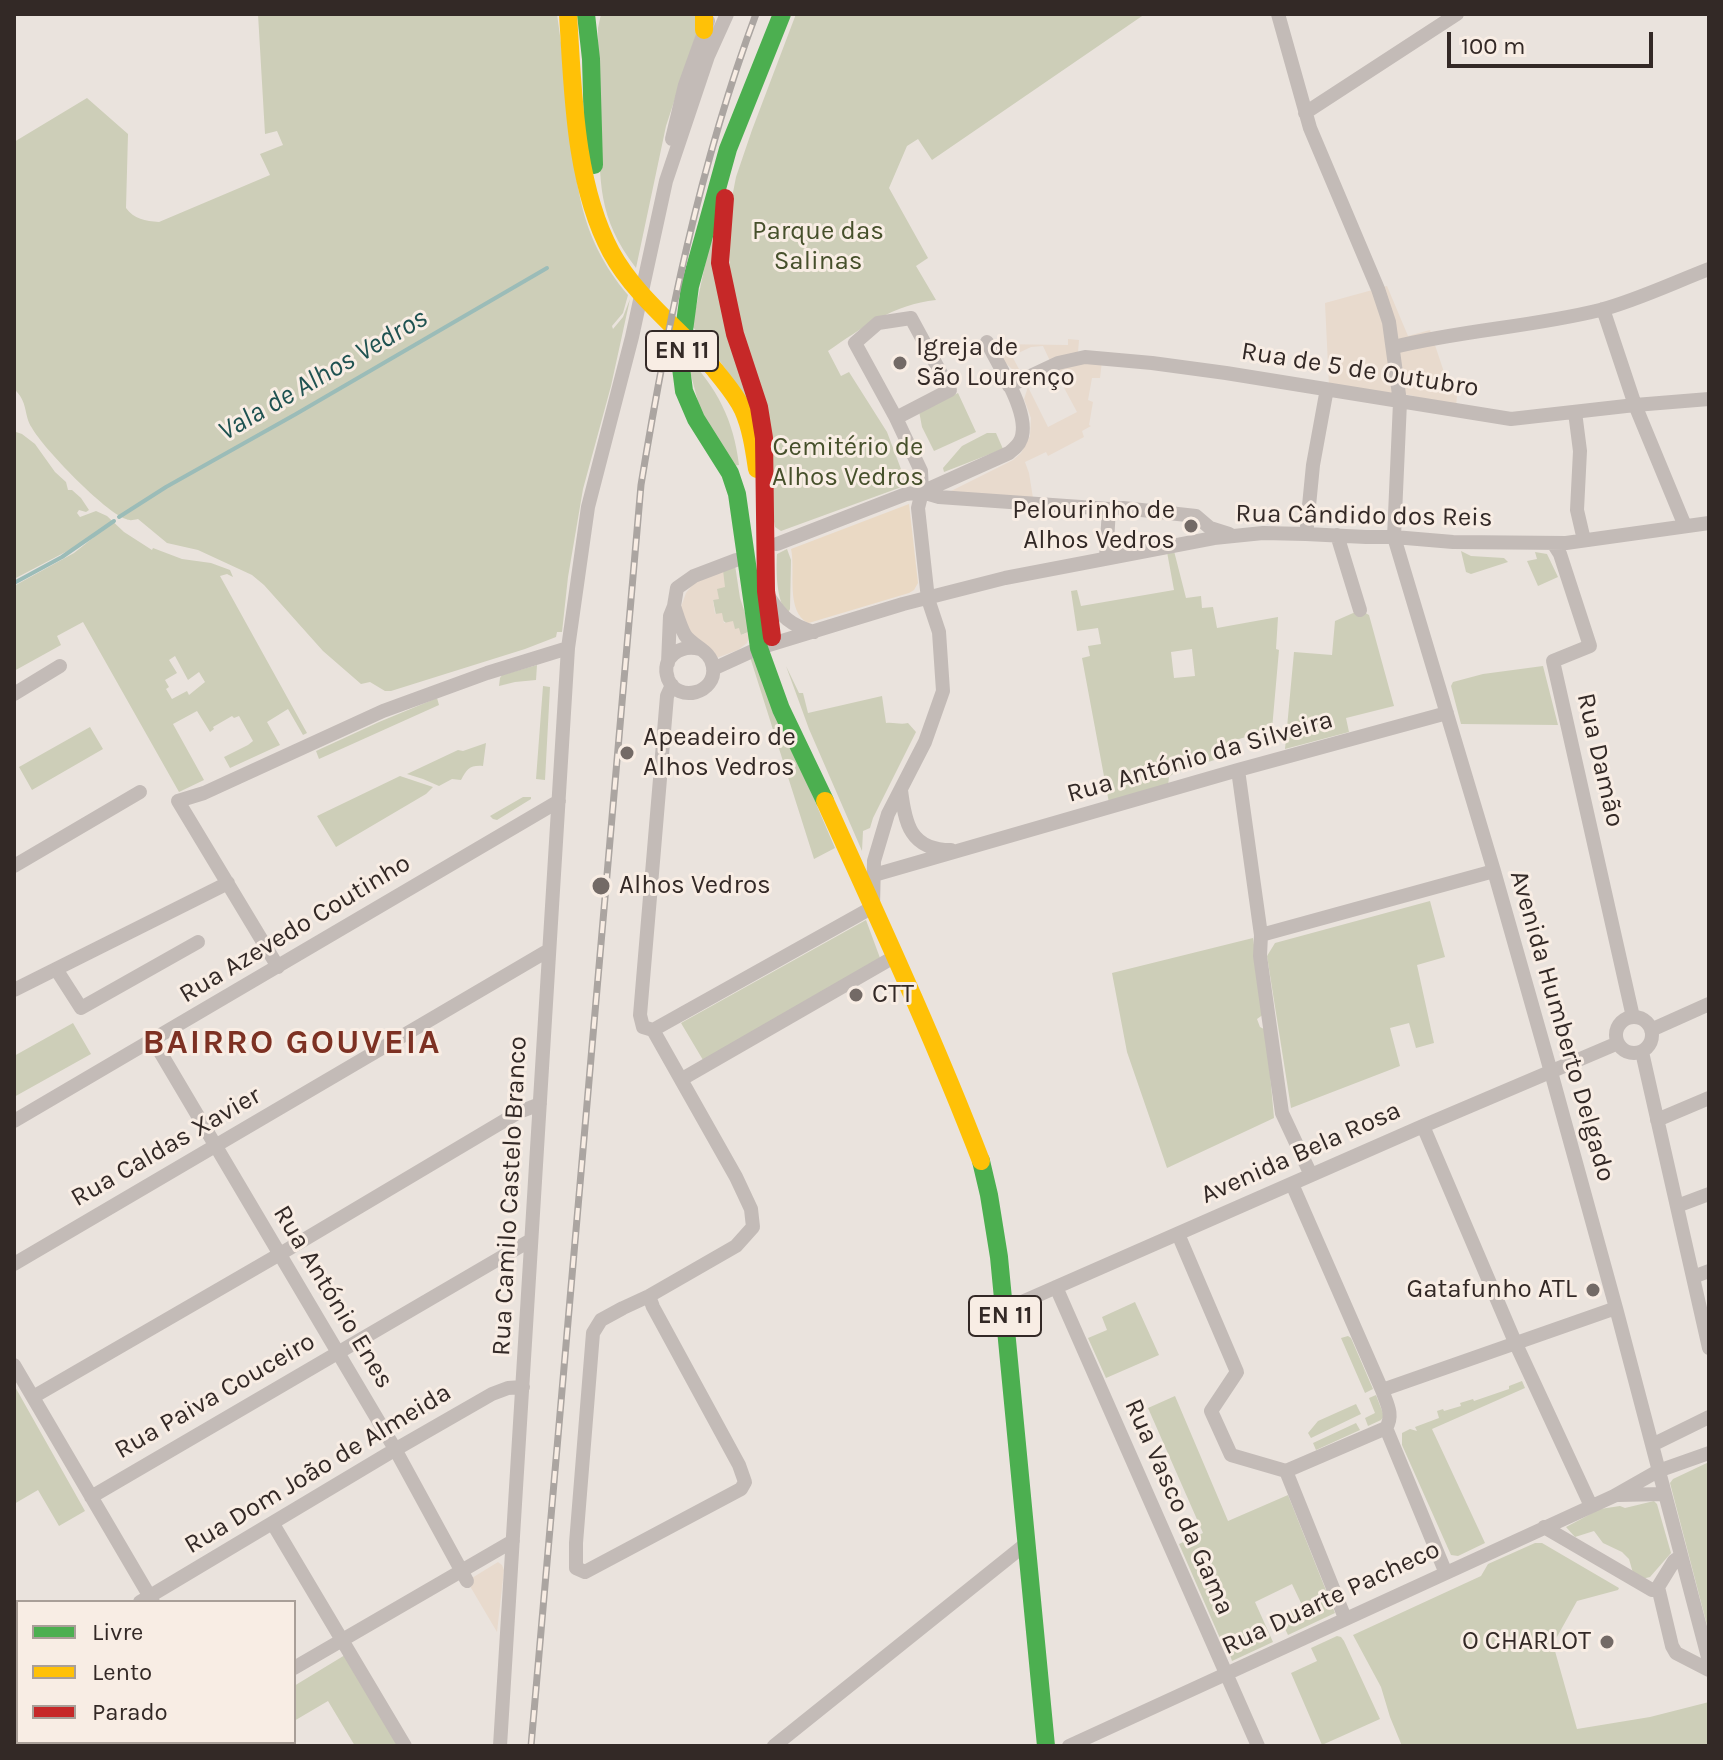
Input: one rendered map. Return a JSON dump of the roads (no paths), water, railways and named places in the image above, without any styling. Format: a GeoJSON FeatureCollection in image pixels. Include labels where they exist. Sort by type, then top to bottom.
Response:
{"type":"FeatureCollection","features":[{"type":"Feature","properties":{"kind":"main road"},"geometry":{"type":"LineString","coordinates":[[568,14],[583,170],[597,217],[610,250],[627,275],[713,367],[742,408],[750,429],[764,512]]}},
{"type":"Feature","properties":{"kind":"main road"},"geometry":{"type":"LineString","coordinates":[[586,14],[591,59],[597,217]]}},
{"type":"Feature","properties":{"kind":"main road"},"geometry":{"type":"LineString","coordinates":[[591,59],[596,14]]}},
{"type":"Feature","properties":{"kind":"main road","name":"EN 11"},"geometry":{"type":"LineString","coordinates":[[782,14],[728,149],[690,286],[680,360],[684,391],[696,419],[730,473],[737,494],[740,552],[766,647],[805,756],[873,907],[982,1165],[995,1226],[1046,1746]]}},
{"type":"Feature","properties":{"kind":"main road","name":"EN 11"},"geometry":{"type":"LineString","coordinates":[[728,149],[720,263],[735,334],[759,407],[765,462],[766,647]]}},
{"type":"Feature","properties":{"kind":"main road"},"geometry":{"type":"LineString","coordinates":[[713,367],[731,407],[741,440],[746,511],[740,552]]}},
{"type":"Feature","properties":{"kind":"street"},"geometry":{"type":"LineString","coordinates":[[657,218],[674,154],[708,56],[727,14]]}},
{"type":"Feature","properties":{"kind":"street","name":"Avenida Humberto Delgado"},"geometry":{"type":"LineString","coordinates":[[1278,14],[1310,128],[1383,301],[1394,347],[1400,402],[1394,537],[1551,1072],[1709,1661]]}},
{"type":"Feature","properties":{"kind":"street"},"geometry":{"type":"LineString","coordinates":[[1305,113],[1457,14]]}},
{"type":"Feature","properties":{"kind":"street"},"geometry":{"type":"LineString","coordinates":[[657,218],[678,112],[706,19]]}},
{"type":"Feature","properties":{"kind":"street","name":"Rua Camilo Castelo Branco"},"geometry":{"type":"LineString","coordinates":[[500,1746],[568,648],[588,507],[632,337],[657,218]]}},
{"type":"Feature","properties":{"kind":"street"},"geometry":{"type":"LineString","coordinates":[[1394,347],[1433,337],[1575,316],[1603,309],[1709,269]]}},
{"type":"Feature","properties":{"kind":"street"},"geometry":{"type":"LineString","coordinates":[[1603,309],[1635,405],[1685,526]]}},
{"type":"Feature","properties":{"kind":"street"},"geometry":{"type":"LineString","coordinates":[[653,1030],[873,907],[874,861],[888,814],[925,742],[943,691],[939,632],[928,599],[918,508],[922,492],[921,471],[855,343],[878,323],[911,318],[950,390],[896,418]]}},
{"type":"Feature","properties":{"kind":"street"},"geometry":{"type":"LineString","coordinates":[[777,544],[906,494],[922,492],[1016,447],[1022,437],[1023,421],[987,342]]}},
{"type":"Feature","properties":{"kind":"street","name":"Rua de 5 de Outubro"},"geometry":{"type":"LineString","coordinates":[[1009,386],[1058,363],[1085,357],[1226,373],[1511,419],[1709,399]]}},
{"type":"Feature","properties":{"kind":"street"},"geometry":{"type":"LineString","coordinates":[[1307,526],[1313,465],[1326,394]]}},
{"type":"Feature","properties":{"kind":"street"},"geometry":{"type":"LineString","coordinates":[[1575,412],[1580,451],[1577,510],[1584,540]]}},
{"type":"Feature","properties":{"kind":"street"},"geometry":{"type":"LineString","coordinates":[[922,492],[939,497],[1123,508],[1196,516],[1210,528],[1234,536]]}},
{"type":"Feature","properties":{"kind":"street"},"geometry":{"type":"LineString","coordinates":[[1106,558],[1109,509]]}},
{"type":"Feature","properties":{"kind":"street","name":"Rua Cândido dos Reis"},"geometry":{"type":"LineString","coordinates":[[713,669],[766,647],[903,604],[1005,578],[1181,543],[1263,533],[1453,542],[1553,543],[1709,523]]}},
{"type":"Feature","properties":{"kind":"street"},"geometry":{"type":"LineString","coordinates":[[1337,535],[1360,610]]}},
{"type":"Feature","properties":{"kind":"street","name":"Rua Damão"},"geometry":{"type":"LineString","coordinates":[[1553,543],[1560,554],[1590,646],[1553,661],[1633,1017]]}},
{"type":"Feature","properties":{"kind":"street"},"geometry":{"type":"LineString","coordinates":[[674,606],[687,638],[711,660],[713,669],[710,682],[699,692],[684,693],[672,685],[666,670],[670,616],[677,588],[740,552]]}},
{"type":"Feature","properties":{"kind":"street"},"geometry":{"type":"LineString","coordinates":[[766,591],[785,618],[797,627],[814,632]]}},
{"type":"Feature","properties":{"kind":"street"},"geometry":{"type":"LineString","coordinates":[[668,663],[677,650],[685,647],[700,649]]}},
{"type":"Feature","properties":{"kind":"street"},"geometry":{"type":"LineString","coordinates":[[278,967],[178,801],[204,793],[406,702],[568,648]]}},
{"type":"Feature","properties":{"kind":"street"},"geometry":{"type":"LineString","coordinates":[[14,694],[60,666]]}},
{"type":"Feature","properties":{"kind":"street"},"geometry":{"type":"LineString","coordinates":[[649,1296],[739,1465],[745,1482],[741,1489],[585,1572],[576,1568],[576,1543],[593,1333],[601,1320],[736,1246],[753,1227],[751,1209],[736,1177],[653,1030],[643,1027],[640,1015],[667,696],[672,685]]}},
{"type":"Feature","properties":{"kind":"street","name":"Rua António da Silveira"},"geometry":{"type":"LineString","coordinates":[[874,875],[1447,713]]}},
{"type":"Feature","properties":{"kind":"street"},"geometry":{"type":"LineString","coordinates":[[1238,770],[1282,1113],[1311,1175]]}},
{"type":"Feature","properties":{"kind":"street","name":"Rua António da Silveira"},"geometry":{"type":"LineString","coordinates":[[901,790],[908,827],[914,837],[929,846],[946,850],[967,848]]}},
{"type":"Feature","properties":{"kind":"street"},"geometry":{"type":"LineString","coordinates":[[14,866],[140,792]]}},
{"type":"Feature","properties":{"kind":"street","name":"Rua Azevedo Coutinho"},"geometry":{"type":"LineString","coordinates":[[14,1121],[559,801]]}},
{"type":"Feature","properties":{"kind":"street"},"geometry":{"type":"LineString","coordinates":[[1261,935],[1494,871]]}},
{"type":"Feature","properties":{"kind":"street"},"geometry":{"type":"LineString","coordinates":[[14,990],[228,883]]}},
{"type":"Feature","properties":{"kind":"street"},"geometry":{"type":"LineString","coordinates":[[56,969],[81,1008],[198,942]]}},
{"type":"Feature","properties":{"kind":"street","name":"Rua Caldas Xavier"},"geometry":{"type":"LineString","coordinates":[[14,1264],[549,950]]}},
{"type":"Feature","properties":{"kind":"street"},"geometry":{"type":"LineString","coordinates":[[682,1079],[894,957]]}},
{"type":"Feature","properties":{"kind":"street"},"geometry":{"type":"LineString","coordinates":[[1651,1030],[1709,1004]]}},
{"type":"Feature","properties":{"kind":"street"},"geometry":{"type":"LineString","coordinates":[[1642,1018],[1651,1030],[1650,1044],[1642,1052],[1629,1052],[1618,1043],[1616,1035],[1619,1024],[1624,1020],[1642,1018]]}},
{"type":"Feature","properties":{"kind":"street","name":"Rua António Enes"},"geometry":{"type":"LineString","coordinates":[[153,1040],[395,1449],[465,1575]]}},
{"type":"Feature","properties":{"kind":"street","name":"Avenida Bela Rosa"},"geometry":{"type":"LineString","coordinates":[[1004,1310],[1618,1043]]}},
{"type":"Feature","properties":{"kind":"street"},"geometry":{"type":"LineString","coordinates":[[1642,1052],[1709,1348]]}},
{"type":"Feature","properties":{"kind":"street"},"geometry":{"type":"LineString","coordinates":[[1657,1120],[1709,1098]]}},
{"type":"Feature","properties":{"kind":"street"},"geometry":{"type":"LineString","coordinates":[[33,1397],[519,1112],[540,1104]]}},
{"type":"Feature","properties":{"kind":"street"},"geometry":{"type":"LineString","coordinates":[[1423,1126],[1515,1342],[1591,1506]]}},
{"type":"Feature","properties":{"kind":"street"},"geometry":{"type":"LineString","coordinates":[[1178,1234],[1237,1372],[1211,1411],[1231,1455],[1286,1471],[1386,1428],[1390,1413],[1382,1390],[1292,1184]]}},
{"type":"Feature","properties":{"kind":"street"},"geometry":{"type":"LineString","coordinates":[[1677,1206],[1709,1194]]}},
{"type":"Feature","properties":{"kind":"street","name":"Rua Paiva Couceiro"},"geometry":{"type":"LineString","coordinates":[[91,1497],[531,1240]]}},
{"type":"Feature","properties":{"kind":"street"},"geometry":{"type":"LineString","coordinates":[[1693,1277],[1709,1271]]}},
{"type":"Feature","properties":{"kind":"street","name":"Rua Vasco da Gama"},"geometry":{"type":"LineString","coordinates":[[1056,1287],[1258,1746]]}},
{"type":"Feature","properties":{"kind":"street"},"geometry":{"type":"LineString","coordinates":[[1382,1390],[1616,1308]]}},
{"type":"Feature","properties":{"kind":"street"},"geometry":{"type":"LineString","coordinates":[[14,1365],[110,1527],[147,1600]]}},
{"type":"Feature","properties":{"kind":"street","name":"Rua Dom João de Almeida"},"geometry":{"type":"LineString","coordinates":[[147,1600],[395,1449],[501,1389],[523,1387]]}},
{"type":"Feature","properties":{"kind":"street"},"geometry":{"type":"LineString","coordinates":[[1652,1445],[1709,1417]]}},
{"type":"Feature","properties":{"kind":"street"},"geometry":{"type":"LineString","coordinates":[[1386,1428],[1445,1571]]}},
{"type":"Feature","properties":{"kind":"street","name":"Rua Duarte Pacheco"},"geometry":{"type":"LineString","coordinates":[[1069,1746],[1614,1496],[1658,1471],[1709,1453]]}},
{"type":"Feature","properties":{"kind":"street"},"geometry":{"type":"LineString","coordinates":[[1286,1471],[1345,1618]]}},
{"type":"Feature","properties":{"kind":"street","name":"Rua Duarte Pacheco"},"geometry":{"type":"LineString","coordinates":[[1614,1496],[1664,1494]]}},
{"type":"Feature","properties":{"kind":"street"},"geometry":{"type":"LineString","coordinates":[[273,1524],[405,1746]]}},
{"type":"Feature","properties":{"kind":"street"},"geometry":{"type":"LineString","coordinates":[[1544,1527],[1652,1590],[1658,1590]]}},
{"type":"Feature","properties":{"kind":"street"},"geometry":{"type":"LineString","coordinates":[[296,1667],[342,1639],[465,1575],[513,1541]]}},
{"type":"Feature","properties":{"kind":"street"},"geometry":{"type":"LineString","coordinates":[[774,1746],[1027,1543]]}},
{"type":"Feature","properties":{"kind":"street"},"geometry":{"type":"LineString","coordinates":[[1681,1556],[1658,1583],[1658,1590],[1674,1650],[1709,1670]]}},
{"type":"Feature","properties":{"kind":"waterway","name":"Vala de Alhos Vedros"},"geometry":{"type":"LineString","coordinates":[[119,517],[547,268]]}},
{"type":"Feature","properties":{"kind":"waterway","name":"Vala de Alhos Vedros"},"geometry":{"type":"LineString","coordinates":[[14,583],[62,557],[114,521]]}},
{"type":"Feature","properties":{"kind":"railway"},"geometry":{"type":"LineString","coordinates":[[531,1746],[641,485],[674,306],[701,188],[756,14]]}},
{"type":"Feature","properties":{"kind":"place","name":"Igreja de São Lourenço"},"geometry":{"type":"Point","coordinates":[900,363]}},
{"type":"Feature","properties":{"kind":"place","name":"Pelourinho de Alhos Vedros"},"geometry":{"type":"Point","coordinates":[1191,526]}},
{"type":"Feature","properties":{"kind":"place","name":"Apeadeiro de Alhos Vedros"},"geometry":{"type":"Point","coordinates":[627,753]}},
{"type":"Feature","properties":{"kind":"place","name":"Alhos Vedros"},"geometry":{"type":"Point","coordinates":[601,886]}},
{"type":"Feature","properties":{"kind":"place","name":"CTT"},"geometry":{"type":"Point","coordinates":[856,995]}},
{"type":"Feature","properties":{"kind":"place","name":"Gatafunho ATL"},"geometry":{"type":"Point","coordinates":[1593,1290]}},
{"type":"Feature","properties":{"kind":"place","name":"O CHARLOT"},"geometry":{"type":"Point","coordinates":[1607,1642]}},
{"type":"Feature","properties":{"kind":"district","name":"BAIRRO GOUVEIA"},"geometry":{"type":"Point","coordinates":[292,1043]}},
{"type":"Feature","properties":{"kind":"park label","name":"Parque das Salinas"},"geometry":{"type":"Point","coordinates":[818,247]}},
{"type":"Feature","properties":{"kind":"park label","name":"Cemitério de Alhos Vedros"},"geometry":{"type":"Point","coordinates":[848,463]}}]}
